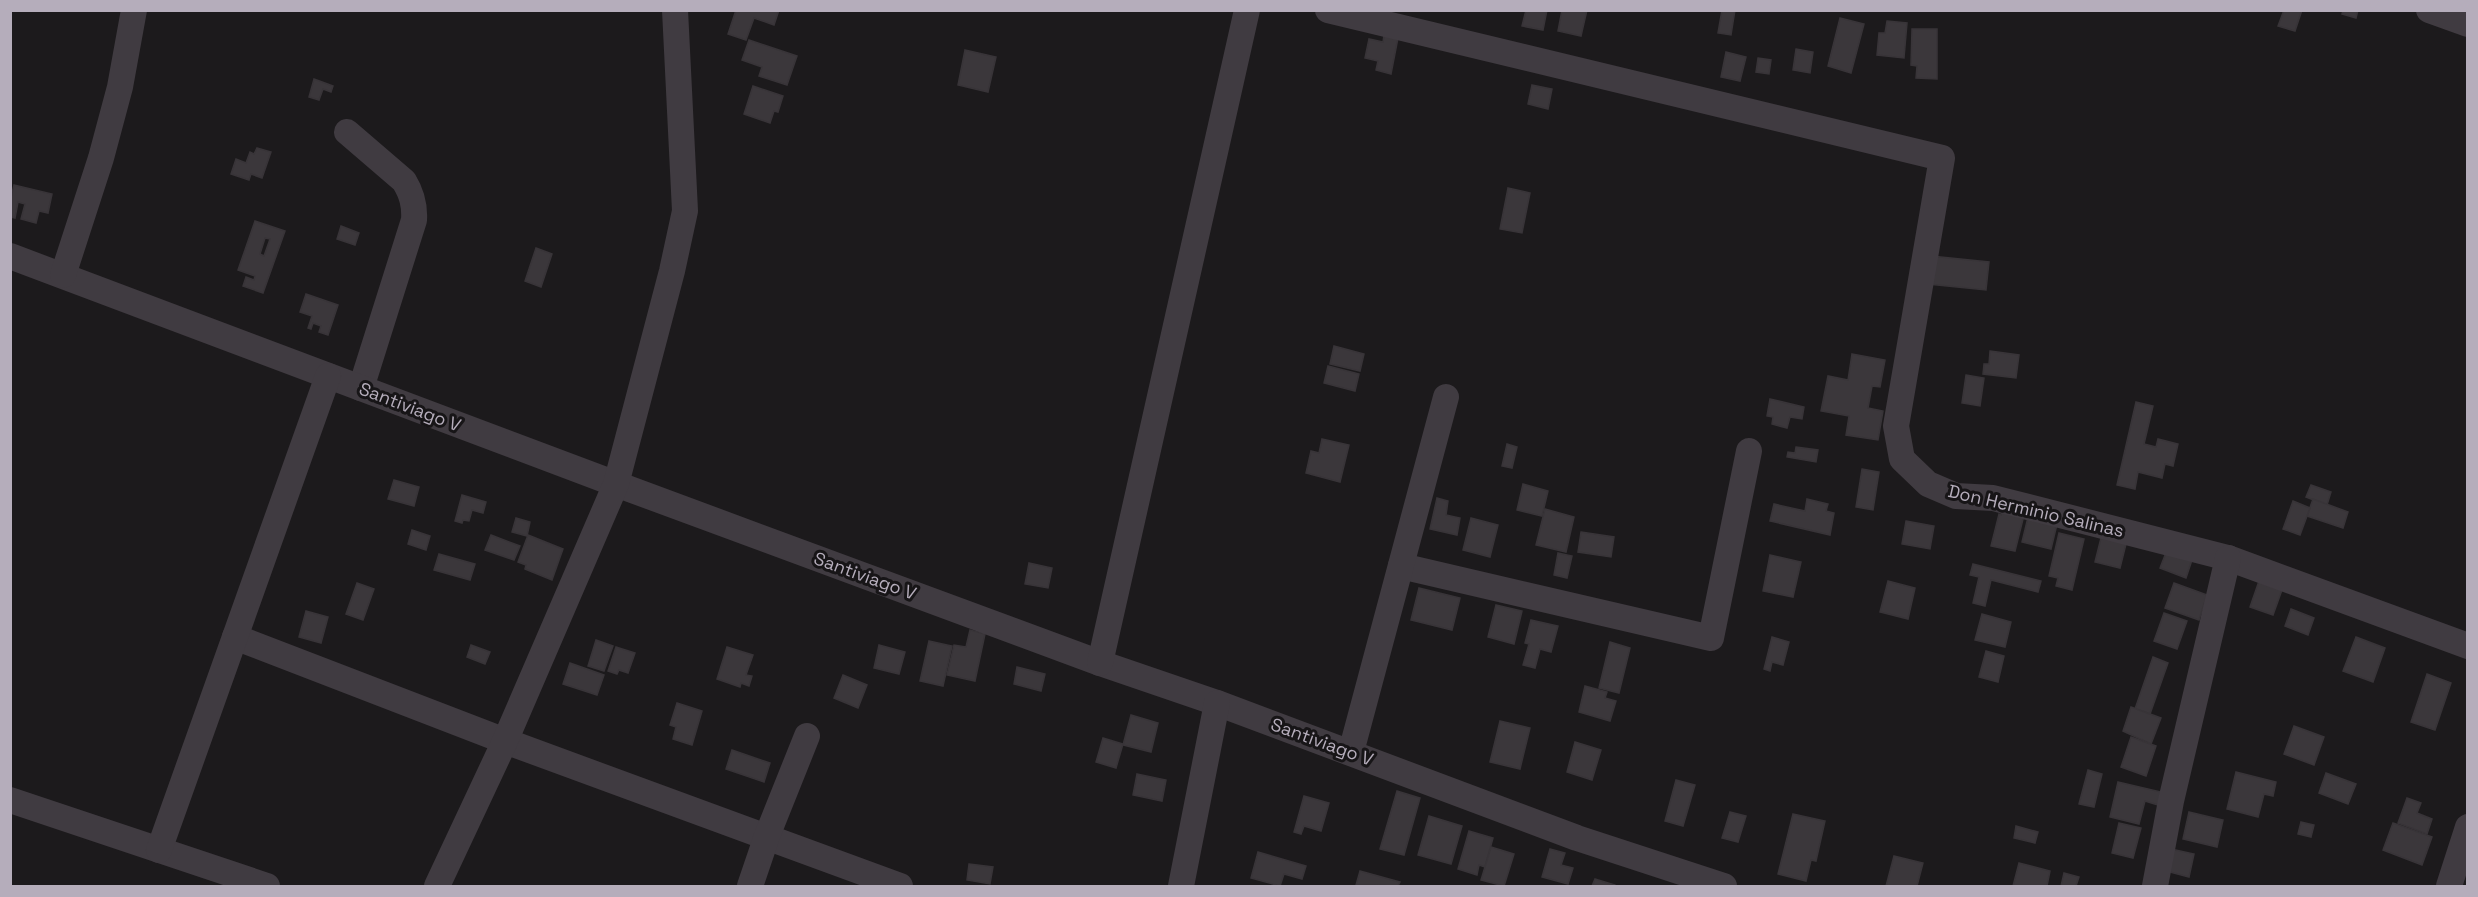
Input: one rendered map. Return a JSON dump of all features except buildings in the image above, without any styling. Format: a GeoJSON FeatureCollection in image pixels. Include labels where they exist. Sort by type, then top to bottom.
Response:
{"type":"FeatureCollection","features":[{"type":"Feature","properties":{"kind":"street"},"geometry":{"type":"LineString","coordinates":[[63,275],[101,158],[120,87],[134,10]]}},
{"type":"Feature","properties":{"kind":"street"},"geometry":{"type":"LineString","coordinates":[[437,886],[505,741],[616,484],[672,271],[685,210],[675,10]]}},
{"type":"Feature","properties":{"kind":"street"},"geometry":{"type":"LineString","coordinates":[[1100,663],[1247,10]]}},
{"type":"Feature","properties":{"kind":"street","name":"Don Herminio Salinas"},"geometry":{"type":"LineString","coordinates":[[1328,10],[1942,158],[1896,426],[1902,459],[1928,484],[1956,496],[1993,498],[2228,558],[2468,645]]}},
{"type":"Feature","properties":{"kind":"street"},"geometry":{"type":"LineString","coordinates":[[2430,10],[2468,24]]}},
{"type":"Feature","properties":{"kind":"street"},"geometry":{"type":"LineString","coordinates":[[347,132],[404,181],[410,189],[415,210],[414,220],[361,388]]}},
{"type":"Feature","properties":{"kind":"street","name":"Santiviago V"},"geometry":{"type":"LineString","coordinates":[[10,255],[616,484],[1100,663],[1351,752],[1577,838],[1724,886]]}},
{"type":"Feature","properties":{"kind":"street"},"geometry":{"type":"LineString","coordinates":[[159,850],[328,376]]}},
{"type":"Feature","properties":{"kind":"street"},"geometry":{"type":"LineString","coordinates":[[1351,752],[1446,397]]}},
{"type":"Feature","properties":{"kind":"street"},"geometry":{"type":"LineString","coordinates":[[1401,566],[1711,638],[1749,451]]}},
{"type":"Feature","properties":{"kind":"street"},"geometry":{"type":"LineString","coordinates":[[2155,886],[2171,801],[2228,558]]}},
{"type":"Feature","properties":{"kind":"street"},"geometry":{"type":"LineString","coordinates":[[235,637],[505,741],[900,886]]}},
{"type":"Feature","properties":{"kind":"street"},"geometry":{"type":"LineString","coordinates":[[1181,886],[1217,703]]}},
{"type":"Feature","properties":{"kind":"street"},"geometry":{"type":"LineString","coordinates":[[750,886],[766,836],[807,736]]}},
{"type":"Feature","properties":{"kind":"street"},"geometry":{"type":"LineString","coordinates":[[10,800],[267,886]]}},
{"type":"Feature","properties":{"kind":"street"},"geometry":{"type":"LineString","coordinates":[[2449,886],[2468,827]]}}]}
